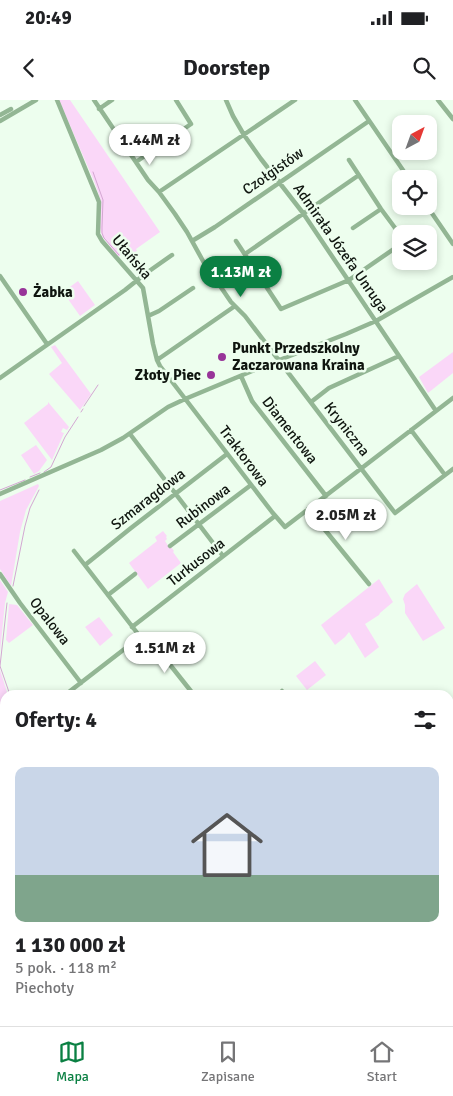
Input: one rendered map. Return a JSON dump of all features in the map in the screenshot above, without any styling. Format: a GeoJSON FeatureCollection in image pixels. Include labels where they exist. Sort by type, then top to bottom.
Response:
{"type":"FeatureCollection","features":[{"type":"Feature","properties":{"kind":"street"},"geometry":{"type":"LineString","coordinates":[[0,121],[36,100]]}},
{"type":"Feature","properties":{"kind":"street","name":"Ułańska"},"geometry":{"type":"LineString","coordinates":[[56,100],[93,183],[99,202],[98,231],[100,237],[143,288],[157,360],[185,399]]}},
{"type":"Feature","properties":{"kind":"street","name":"Kryniczna"},"geometry":{"type":"LineString","coordinates":[[94,100],[148,180],[159,192],[203,261],[235,306],[245,316],[395,513],[445,475]]}},
{"type":"Feature","properties":{"kind":"street"},"geometry":{"type":"LineString","coordinates":[[99,108],[112,100]]}},
{"type":"Feature","properties":{"kind":"street"},"geometry":{"type":"LineString","coordinates":[[136,162],[191,124],[176,100]]}},
{"type":"Feature","properties":{"kind":"street","name":"Admirała Józefa Unruga"},"geometry":{"type":"LineString","coordinates":[[226,100],[232,116],[244,135],[261,160],[304,214],[436,411]]}},
{"type":"Feature","properties":{"kind":"street"},"geometry":{"type":"LineString","coordinates":[[159,192],[295,100]]}},
{"type":"Feature","properties":{"kind":"street"},"geometry":{"type":"LineString","coordinates":[[355,100],[403,170]]}},
{"type":"Feature","properties":{"kind":"street"},"geometry":{"type":"LineString","coordinates":[[438,100],[453,119]]}},
{"type":"Feature","properties":{"kind":"street"},"geometry":{"type":"LineString","coordinates":[[442,105],[447,100]]}},
{"type":"Feature","properties":{"kind":"street"},"geometry":{"type":"LineString","coordinates":[[0,115],[11,109]]}},
{"type":"Feature","properties":{"kind":"street","name":"Czołgistów"},"geometry":{"type":"LineString","coordinates":[[192,241],[369,121]]}},
{"type":"Feature","properties":{"kind":"street"},"geometry":{"type":"LineString","coordinates":[[349,160],[393,225]]}},
{"type":"Feature","properties":{"kind":"street"},"geometry":{"type":"LineString","coordinates":[[245,254],[359,175]]}},
{"type":"Feature","properties":{"kind":"street"},"geometry":{"type":"LineString","coordinates":[[354,228],[381,209]]}},
{"type":"Feature","properties":{"kind":"street"},"geometry":{"type":"LineString","coordinates":[[434,215],[453,244]]}},
{"type":"Feature","properties":{"kind":"street"},"geometry":{"type":"LineString","coordinates":[[236,241],[281,309],[340,285],[392,250]]}},
{"type":"Feature","properties":{"kind":"street"},"geometry":{"type":"LineString","coordinates":[[0,378],[172,255]]}},
{"type":"Feature","properties":{"kind":"street"},"geometry":{"type":"LineString","coordinates":[[0,276],[47,344]]}},
{"type":"Feature","properties":{"kind":"street"},"geometry":{"type":"LineString","coordinates":[[0,494],[101,450],[130,434],[158,413],[185,399],[376,321],[453,277]]}},
{"type":"Feature","properties":{"kind":"street"},"geometry":{"type":"LineString","coordinates":[[148,316],[159,311],[192,288]]}},
{"type":"Feature","properties":{"kind":"street"},"geometry":{"type":"LineString","coordinates":[[157,360],[235,306]]}},
{"type":"Feature","properties":{"kind":"street"},"geometry":{"type":"LineString","coordinates":[[311,402],[329,388],[400,356]]}},
{"type":"Feature","properties":{"kind":"street","name":"Diamentowa"},"geometry":{"type":"LineString","coordinates":[[241,376],[252,401],[326,496]]}},
{"type":"Feature","properties":{"kind":"street"},"geometry":{"type":"LineString","coordinates":[[369,584],[308,510],[453,398]]}},
{"type":"Feature","properties":{"kind":"street","name":"Traktorowa"},"geometry":{"type":"LineString","coordinates":[[185,399],[285,528],[308,510]]}},
{"type":"Feature","properties":{"kind":"street"},"geometry":{"type":"LineString","coordinates":[[411,430],[445,475],[453,469]]}},
{"type":"Feature","properties":{"kind":"street"},"geometry":{"type":"LineString","coordinates":[[130,434],[224,556]]}},
{"type":"Feature","properties":{"kind":"street","name":"Szmaragdowa"},"geometry":{"type":"LineString","coordinates":[[85,565],[227,454]]}},
{"type":"Feature","properties":{"kind":"street","name":"Rubinowa"},"geometry":{"type":"LineString","coordinates":[[170,546],[251,485]]}},
{"type":"Feature","properties":{"kind":"street","name":"Turkusowa"},"geometry":{"type":"LineString","coordinates":[[132,627],[275,516]]}},
{"type":"Feature","properties":{"kind":"street"},"geometry":{"type":"LineString","coordinates":[[74,551],[140,637],[152,642],[190,690]]}},
{"type":"Feature","properties":{"kind":"street","name":"Opalowa"},"geometry":{"type":"LineString","coordinates":[[0,574],[81,683]]}},
{"type":"Feature","properties":{"kind":"street"},"geometry":{"type":"LineString","coordinates":[[108,595],[136,574]]}},
{"type":"Feature","properties":{"kind":"street"},"geometry":{"type":"LineString","coordinates":[[72,690],[140,637]]}},
{"type":"Feature","properties":{"kind":"shaded area"},"geometry":{"type":"Polygon","coordinates":[[[59,100],[70,100],[160,232],[132,254],[129,251],[118,257],[102,236],[100,228],[100,198],[59,100]]]}},
{"type":"Feature","properties":{"kind":"shaded area"},"geometry":{"type":"Polygon","coordinates":[[[78,281],[95,305],[80,316],[63,292],[78,281]]]}},
{"type":"Feature","properties":{"kind":"shaded area"},"geometry":{"type":"Polygon","coordinates":[[[55,345],[91,394],[80,410],[49,374],[62,363],[51,347],[55,345]]]}},
{"type":"Feature","properties":{"kind":"shaded area"},"geometry":{"type":"Polygon","coordinates":[[[453,352],[453,373],[428,393],[419,377],[453,352]]]}},
{"type":"Feature","properties":{"kind":"shaded area"},"geometry":{"type":"Polygon","coordinates":[[[48,402],[69,427],[67,430],[63,428],[61,432],[64,433],[52,460],[24,423],[48,404],[48,402]]]}},
{"type":"Feature","properties":{"kind":"shaded area"},"geometry":{"type":"Polygon","coordinates":[[[36,445],[47,460],[39,471],[34,474],[21,455],[36,445]]]}},
{"type":"Feature","properties":{"kind":"shaded area"},"geometry":{"type":"Polygon","coordinates":[[[38,484],[39,486],[26,510],[20,532],[11,586],[0,569],[0,501],[38,484]]]}},
{"type":"Feature","properties":{"kind":"shaded area"},"geometry":{"type":"Polygon","coordinates":[[[163,531],[167,536],[165,541],[181,563],[148,589],[129,563],[157,541],[155,537],[163,531]]]}},
{"type":"Feature","properties":{"kind":"shaded area"},"geometry":{"type":"Polygon","coordinates":[[[379,579],[393,602],[379,615],[365,624],[379,647],[365,658],[349,632],[335,645],[321,625],[379,579]]]}},
{"type":"Feature","properties":{"kind":"shaded area"},"geometry":{"type":"Polygon","coordinates":[[[0,580],[8,592],[5,603],[0,652],[0,580]]]}},
{"type":"Feature","properties":{"kind":"shaded area"},"geometry":{"type":"Polygon","coordinates":[[[417,584],[445,628],[423,641],[405,613],[403,599],[405,594],[417,584]]]}},
{"type":"Feature","properties":{"kind":"shaded area"},"geometry":{"type":"Polygon","coordinates":[[[9,604],[17,605],[33,625],[9,643],[6,640],[9,604]]]}},
{"type":"Feature","properties":{"kind":"shaded area"},"geometry":{"type":"Polygon","coordinates":[[[99,617],[113,635],[100,646],[85,627],[99,617]]]}},
{"type":"Feature","properties":{"kind":"shaded area"},"geometry":{"type":"Polygon","coordinates":[[[315,661],[326,675],[307,690],[296,676],[315,661]]]}},
{"type":"Feature","properties":{"kind":"shaded area"},"geometry":{"type":"Polygon","coordinates":[[[0,670],[6,690],[0,690],[0,670]]]}},
{"type":"Feature","properties":{"kind":"waterway"},"geometry":{"type":"LineString","coordinates":[[93,172],[103,200],[102,233],[119,255]]}},
{"type":"Feature","properties":{"kind":"waterway"},"geometry":{"type":"LineString","coordinates":[[84,406],[98,385]]}},
{"type":"Feature","properties":{"kind":"waterway"},"geometry":{"type":"LineString","coordinates":[[44,472],[51,467],[65,437],[78,417]]}},
{"type":"Feature","properties":{"kind":"waterway"},"geometry":{"type":"LineString","coordinates":[[30,477],[40,473]]}},
{"type":"Feature","properties":{"kind":"waterway"},"geometry":{"type":"LineString","coordinates":[[0,490],[25,480]]}},
{"type":"Feature","properties":{"kind":"waterway"},"geometry":{"type":"LineString","coordinates":[[13,586],[25,526],[30,508],[39,490]]}},
{"type":"Feature","properties":{"kind":"waterway"},"geometry":{"type":"LineString","coordinates":[[7,603],[0,666],[8,690]]}},
{"type":"Feature","properties":{"kind":"place","name":"Żabka"},"geometry":{"type":"Point","coordinates":[23,292]}},
{"type":"Feature","properties":{"kind":"place","name":"Punkt Przedszkolny Zaczarowana Kraina"},"geometry":{"type":"Point","coordinates":[222,357]}},
{"type":"Feature","properties":{"kind":"place","name":"Złoty Piec"},"geometry":{"type":"Point","coordinates":[211,375]}}]}
